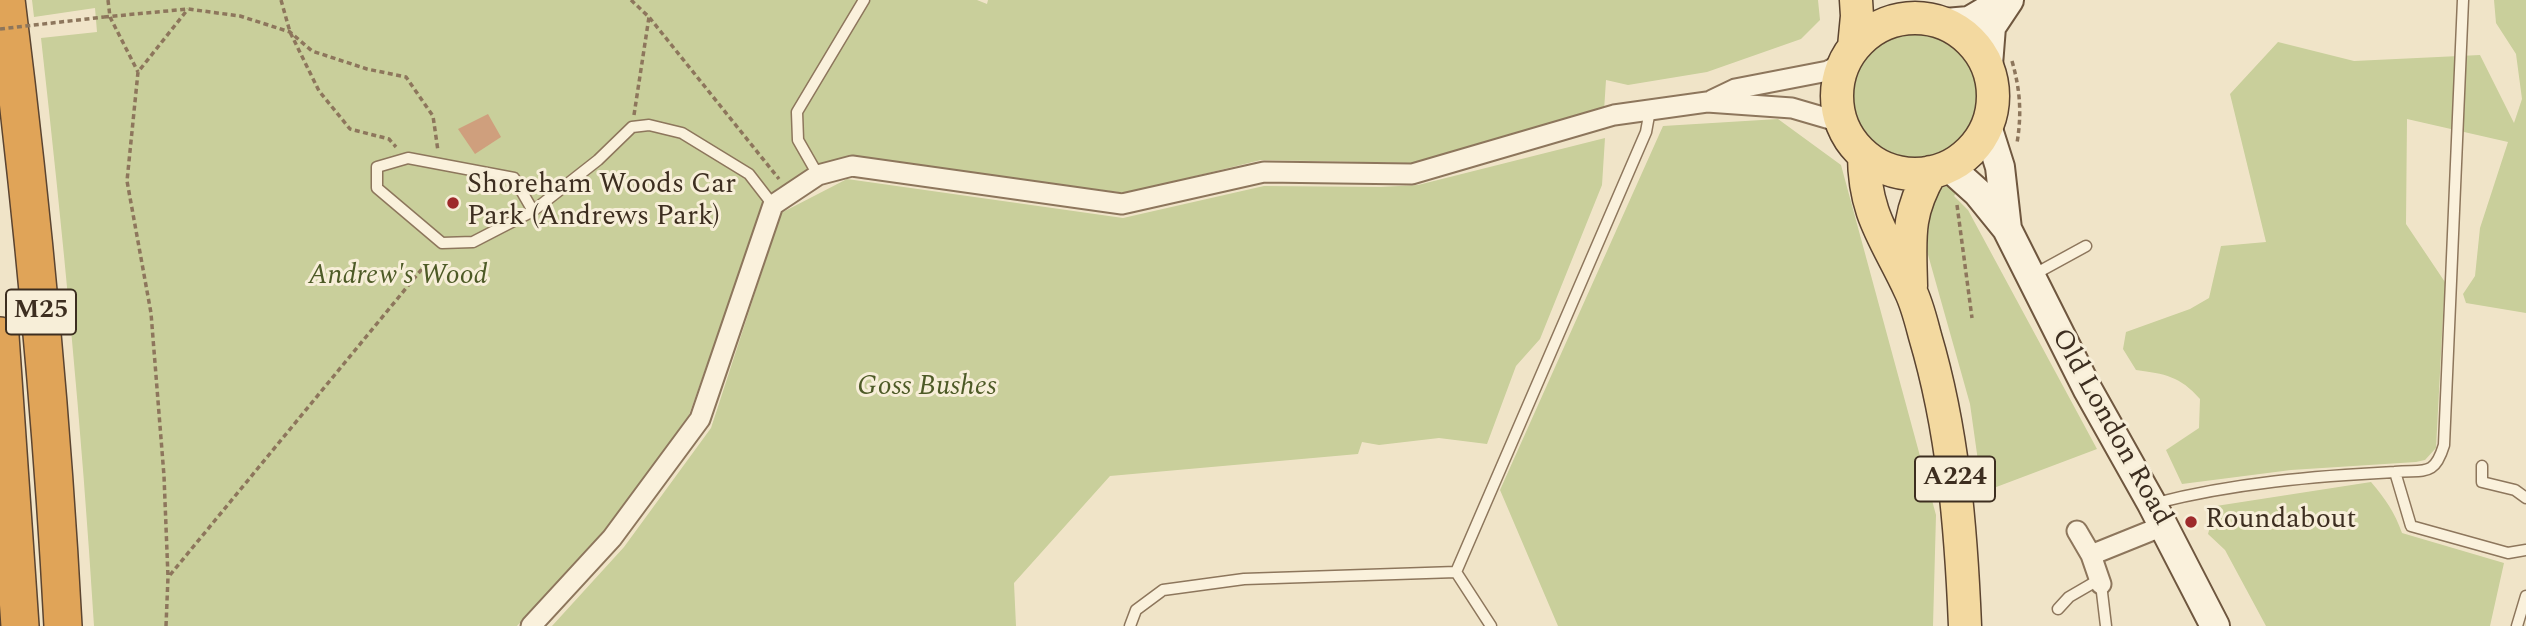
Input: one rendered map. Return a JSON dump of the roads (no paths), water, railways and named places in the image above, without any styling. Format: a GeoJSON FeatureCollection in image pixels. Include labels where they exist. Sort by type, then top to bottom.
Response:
{"type":"FeatureCollection","features":[{"type":"Feature","properties":{"kind":"highway","name":"M25"},"geometry":{"type":"LineString","coordinates":[[6,0],[29,186],[47,377],[63,626]]}},
{"type":"Feature","properties":{"kind":"highway","name":"M25"},"geometry":{"type":"LineString","coordinates":[[0,336],[20,626]]}},
{"type":"Feature","properties":{"kind":"main road"},"geometry":{"type":"LineString","coordinates":[[1850,55],[1857,16],[1856,0]]}},
{"type":"Feature","properties":{"kind":"main road"},"geometry":{"type":"LineString","coordinates":[[1925,14],[1959,30],[1976,46],[1988,65],[1994,97],[1987,126],[1977,144],[1963,158],[1939,169],[1912,173],[1894,170],[1864,155],[1850,141],[1840,122],[1840,77],[1850,55],[1864,37],[1882,25],[1902,18],[1925,14]]}},
{"type":"Feature","properties":{"kind":"main road","name":"A224"},"geometry":{"type":"LineString","coordinates":[[1864,155],[1865,184],[1873,213],[1880,234],[1911,291],[1938,384],[1954,472],[1965,626]]}},
{"type":"Feature","properties":{"kind":"main road","name":"A224"},"geometry":{"type":"LineString","coordinates":[[1911,291],[1911,218],[1917,197],[1939,169]]}},
{"type":"Feature","properties":{"kind":"street"},"geometry":{"type":"LineString","coordinates":[[1925,14],[1969,21],[2007,0]]}},
{"type":"Feature","properties":{"kind":"street"},"geometry":{"type":"LineString","coordinates":[[1988,65],[1992,27],[2007,0]]}},
{"type":"Feature","properties":{"kind":"street"},"geometry":{"type":"LineString","coordinates":[[1707,102],[1735,89],[1828,71],[1850,55]]}},
{"type":"Feature","properties":{"kind":"street"},"geometry":{"type":"LineString","coordinates":[[531,626],[612,538],[700,419],[773,205],[818,175],[852,166],[1122,204],[1264,172],[1412,174],[1614,115],[1707,102],[1791,108],[1840,122]]}},
{"type":"Feature","properties":{"kind":"street","name":"Old London Road"},"geometry":{"type":"LineString","coordinates":[[1987,126],[2000,167],[2007,229]]}},
{"type":"Feature","properties":{"kind":"street","name":"Old London Road"},"geometry":{"type":"LineString","coordinates":[[1939,169],[1977,192],[2007,229],[2088,390],[2158,515],[2215,626]]}},
{"type":"Feature","properties":{"kind":"street"},"geometry":{"type":"LineString","coordinates":[[2091,555],[2158,515]]}},
{"type":"Feature","properties":{"kind":"street"},"geometry":{"type":"LineString","coordinates":[[2077,531],[2091,555],[2101,581]]}},
{"type":"Feature","properties":{"kind":"lane"},"geometry":{"type":"LineString","coordinates":[[818,175],[798,140],[797,111],[864,0]]}},
{"type":"Feature","properties":{"kind":"lane"},"geometry":{"type":"LineString","coordinates":[[2158,515],[2190,494],[2319,476],[2426,471],[2438,463],[2444,445],[2463,0]]}},
{"type":"Feature","properties":{"kind":"lane"},"geometry":{"type":"LineString","coordinates":[[1456,572],[1646,132],[1650,110]]}},
{"type":"Feature","properties":{"kind":"lane"},"geometry":{"type":"LineString","coordinates":[[533,211],[514,178],[408,158],[377,167],[377,188],[442,243],[473,242],[533,211],[598,160],[632,128],[649,125],[682,133],[749,174],[773,205]]}},
{"type":"Feature","properties":{"kind":"lane"},"geometry":{"type":"LineString","coordinates":[[2029,277],[2086,246]]}},
{"type":"Feature","properties":{"kind":"lane"},"geometry":{"type":"LineString","coordinates":[[2482,466],[2482,482],[2515,490],[2526,498]]}},
{"type":"Feature","properties":{"kind":"lane"},"geometry":{"type":"LineString","coordinates":[[2395,472],[2411,526],[2508,553],[2526,552]]}},
{"type":"Feature","properties":{"kind":"lane"},"geometry":{"type":"LineString","coordinates":[[1130,626],[1136,610],[1163,590],[1244,579],[1456,572]]}},
{"type":"Feature","properties":{"kind":"lane"},"geometry":{"type":"LineString","coordinates":[[1456,572],[1491,626]]}},
{"type":"Feature","properties":{"kind":"lane"},"geometry":{"type":"LineString","coordinates":[[2058,609],[2069,597],[2101,581],[2106,626]]}},
{"type":"Feature","properties":{"kind":"lane"},"geometry":{"type":"LineString","coordinates":[[2518,626],[2526,596]]}},
{"type":"Feature","properties":{"kind":"place","name":"Shoreham Woods Car Park (Andrews Park)"},"geometry":{"type":"Point","coordinates":[453,203]}},
{"type":"Feature","properties":{"kind":"place","name":"Roundabout"},"geometry":{"type":"Point","coordinates":[2191,522]}},
{"type":"Feature","properties":{"kind":"park label","name":"Andrew's Wood"},"geometry":{"type":"Point","coordinates":[398,278]}},
{"type":"Feature","properties":{"kind":"park label","name":"Goss Bushes"},"geometry":{"type":"Point","coordinates":[927,389]}}]}
